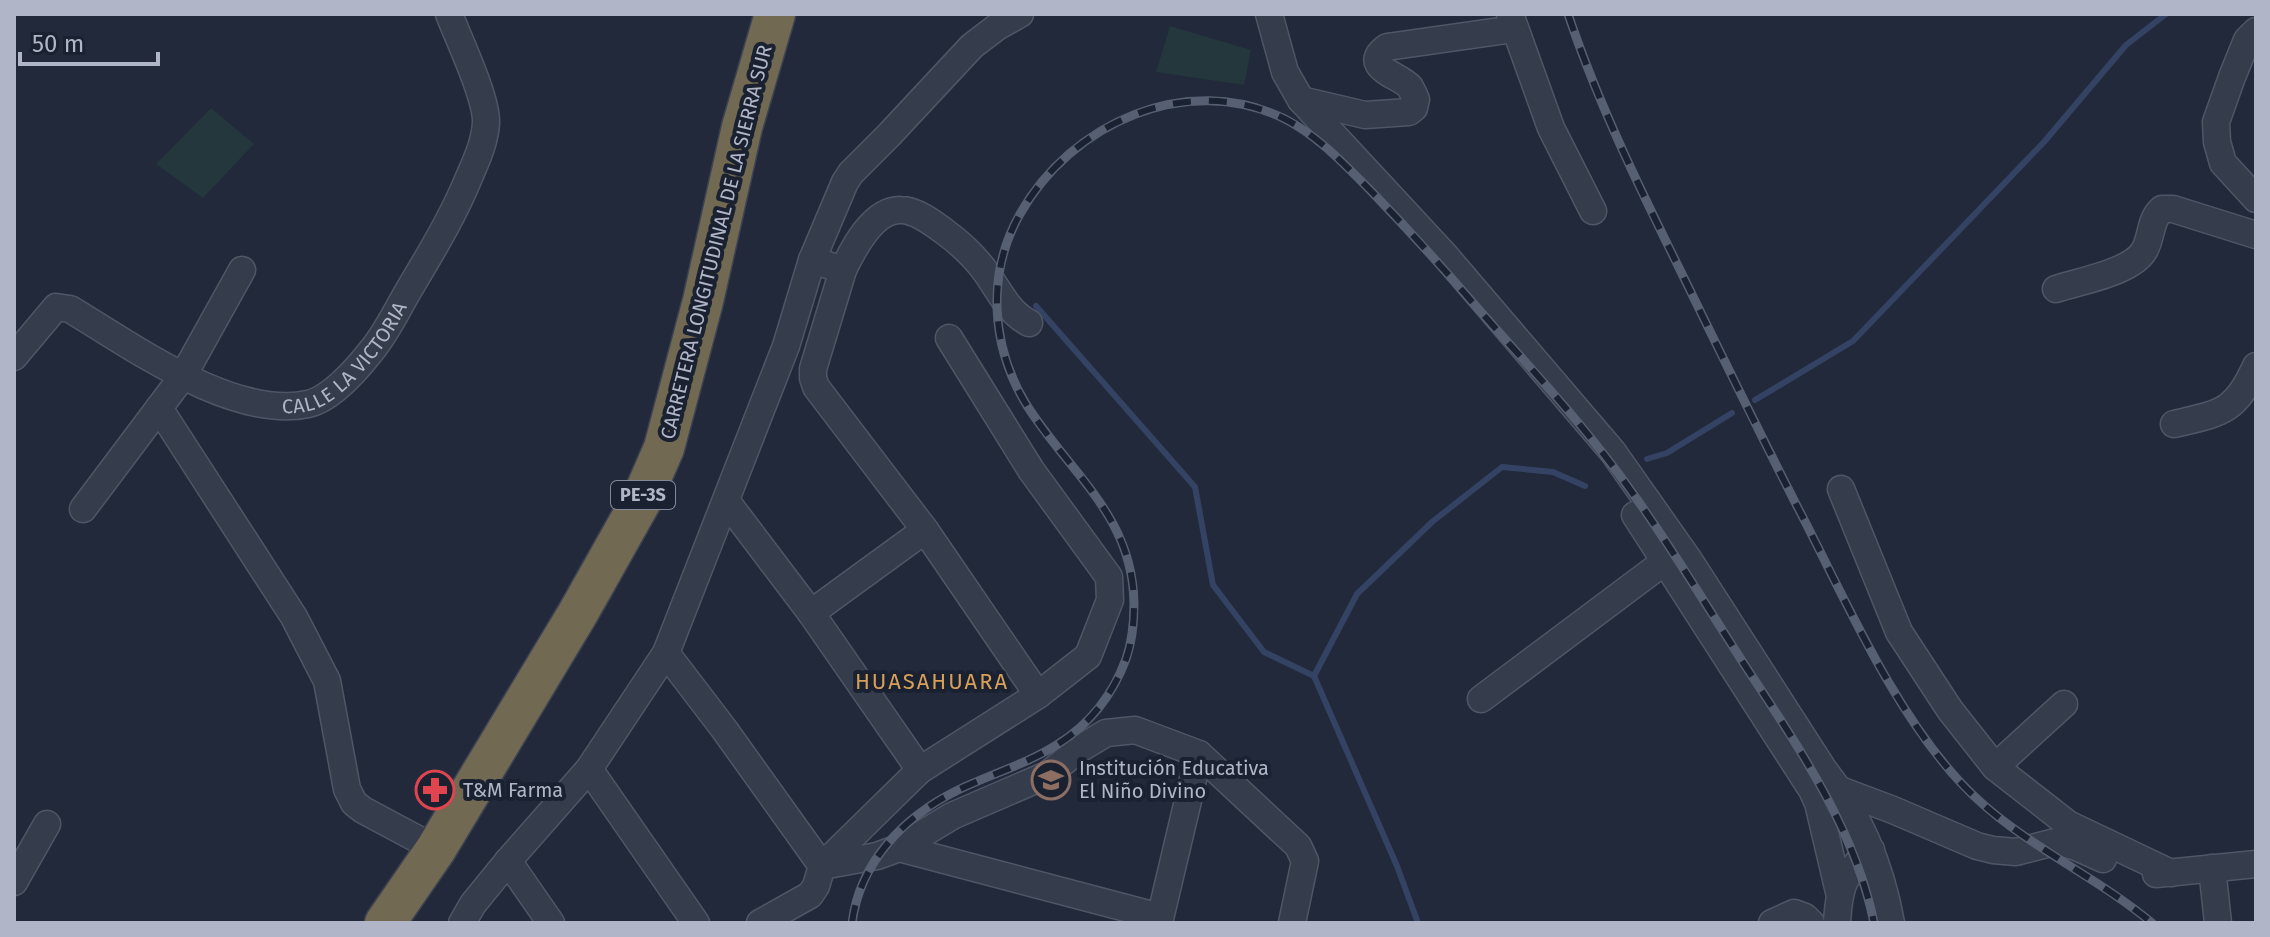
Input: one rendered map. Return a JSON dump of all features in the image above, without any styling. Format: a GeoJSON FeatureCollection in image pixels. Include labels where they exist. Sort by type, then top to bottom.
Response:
{"type":"FeatureCollection","features":[{"type":"Feature","properties":{"kind":"highway","name":"CARRETERA LONGITUDINAL DE LA SIERRA SUR"},"geometry":{"type":"LineString","coordinates":[[385,923],[436,849],[605,567],[641,501],[664,448],[690,357],[742,127],[775,14]]}},
{"type":"Feature","properties":{"kind":"street","name":"CALLE LA VICTORIA"},"geometry":{"type":"LineString","coordinates":[[14,357],[56,307],[70,309],[183,376],[258,404],[310,404],[332,390],[375,347],[455,211],[480,151],[486,122],[483,102],[449,14]]}},
{"type":"Feature","properties":{"kind":"street"},"geometry":{"type":"LineString","coordinates":[[462,923],[473,904],[508,861],[589,769],[666,653],[786,346],[812,260],[851,173],[972,46],[1020,14]]}},
{"type":"Feature","properties":{"kind":"street"},"geometry":{"type":"LineString","coordinates":[[1269,14],[1285,72],[1301,100],[1443,253],[1633,477],[1663,548],[1818,803],[1839,892],[1837,923]]}},
{"type":"Feature","properties":{"kind":"street"},"geometry":{"type":"LineString","coordinates":[[1301,100],[1365,115],[1409,112],[1414,108],[1416,99],[1411,88],[1378,65],[1381,51],[1387,47],[1512,22],[1551,128],[1593,211]]}},
{"type":"Feature","properties":{"kind":"street"},"geometry":{"type":"LineString","coordinates":[[2256,31],[2247,40],[2216,122],[2223,163],[2256,199]]}},
{"type":"Feature","properties":{"kind":"street"},"geometry":{"type":"LineString","coordinates":[[2056,289],[2130,266],[2144,251],[2154,219],[2162,209],[2173,209],[2256,235]]}},
{"type":"Feature","properties":{"kind":"street"},"geometry":{"type":"LineString","coordinates":[[1029,323],[1010,308],[985,271],[960,244],[927,220],[904,210],[896,210],[880,217],[860,238],[843,270],[813,369],[813,378],[816,387],[925,530],[1038,695]]}},
{"type":"Feature","properties":{"kind":"street"},"geometry":{"type":"LineString","coordinates":[[812,260],[843,270]]}},
{"type":"Feature","properties":{"kind":"street"},"geometry":{"type":"LineString","coordinates":[[83,509],[183,376],[242,270]]}},
{"type":"Feature","properties":{"kind":"street"},"geometry":{"type":"LineString","coordinates":[[760,923],[810,895],[822,866],[920,770],[1038,695],[1088,656],[1110,600],[1109,577],[1031,470],[949,338]]}},
{"type":"Feature","properties":{"kind":"street"},"geometry":{"type":"LineString","coordinates":[[2174,424],[2228,408],[2242,395],[2256,366]]}},
{"type":"Feature","properties":{"kind":"street"},"geometry":{"type":"LineString","coordinates":[[159,408],[294,617],[327,681],[347,789],[354,803],[436,849]]}},
{"type":"Feature","properties":{"kind":"street"},"geometry":{"type":"LineString","coordinates":[[1841,489],[1899,632],[1950,710],[1995,767],[2068,824],[2171,873]]}},
{"type":"Feature","properties":{"kind":"street"},"geometry":{"type":"LineString","coordinates":[[727,502],[811,613],[920,770]]}},
{"type":"Feature","properties":{"kind":"street"},"geometry":{"type":"LineString","coordinates":[[1635,515],[1663,548],[1840,790],[1871,850],[1891,923]]}},
{"type":"Feature","properties":{"kind":"street"},"geometry":{"type":"LineString","coordinates":[[811,613],[925,530]]}},
{"type":"Feature","properties":{"kind":"street"},"geometry":{"type":"LineString","coordinates":[[1481,699],[1663,548]]}},
{"type":"Feature","properties":{"kind":"street"},"geometry":{"type":"LineString","coordinates":[[666,653],[822,866]]}},
{"type":"Feature","properties":{"kind":"street"},"geometry":{"type":"LineString","coordinates":[[1995,767],[2064,704]]}},
{"type":"Feature","properties":{"kind":"street"},"geometry":{"type":"LineString","coordinates":[[822,866],[877,856],[899,848],[952,816],[1047,775],[1106,733],[1135,730],[1199,754],[1298,846],[1305,861],[1292,923]]}},
{"type":"Feature","properties":{"kind":"street"},"geometry":{"type":"LineString","coordinates":[[899,848],[1160,920],[1199,754]]}},
{"type":"Feature","properties":{"kind":"street"},"geometry":{"type":"LineString","coordinates":[[589,769],[696,923]]}},
{"type":"Feature","properties":{"kind":"street"},"geometry":{"type":"LineString","coordinates":[[1840,790],[1993,850],[2016,852],[2055,842],[2152,875],[2256,864]]}},
{"type":"Feature","properties":{"kind":"street"},"geometry":{"type":"LineString","coordinates":[[14,882],[47,824]]}},
{"type":"Feature","properties":{"kind":"street"},"geometry":{"type":"LineString","coordinates":[[1839,892],[1850,870],[1871,850]]}},
{"type":"Feature","properties":{"kind":"street"},"geometry":{"type":"LineString","coordinates":[[508,861],[551,923]]}},
{"type":"Feature","properties":{"kind":"street"},"geometry":{"type":"LineString","coordinates":[[2212,868],[2218,923]]}},
{"type":"Feature","properties":{"kind":"street"},"geometry":{"type":"LineString","coordinates":[[1772,923],[1794,913],[1811,923]]}},
{"type":"Feature","properties":{"kind":"green space"},"geometry":{"type":"Polygon","coordinates":[[[1170,26],[1251,50],[1244,85],[1156,72],[1170,26]]]}},
{"type":"Feature","properties":{"kind":"green space"},"geometry":{"type":"Polygon","coordinates":[[[211,108],[254,144],[203,198],[156,164],[211,108]]]}},
{"type":"Feature","properties":{"kind":"waterway"},"geometry":{"type":"LineString","coordinates":[[1755,400],[1853,341],[2044,142],[2126,45],[2166,14]]}},
{"type":"Feature","properties":{"kind":"waterway"},"geometry":{"type":"LineString","coordinates":[[1036,306],[1195,487],[1213,585],[1264,652],[1314,676],[1397,866],[1418,923]]}},
{"type":"Feature","properties":{"kind":"waterway"},"geometry":{"type":"LineString","coordinates":[[1647,459],[1667,453],[1732,413]]}},
{"type":"Feature","properties":{"kind":"waterway"},"geometry":{"type":"LineString","coordinates":[[1314,676],[1357,594],[1432,522],[1502,467],[1553,472],[1585,486]]}},
{"type":"Feature","properties":{"kind":"railway"},"geometry":{"type":"LineString","coordinates":[[1568,14],[1607,116],[1653,215],[1852,615],[1891,687],[1936,754],[1982,804],[2152,923]]}},
{"type":"Feature","properties":{"kind":"railway"},"geometry":{"type":"LineString","coordinates":[[852,923],[864,880],[887,844],[902,828],[958,790],[1034,757],[1070,736],[1099,707],[1121,672],[1130,646],[1134,611],[1131,573],[1123,545],[1096,496],[1043,429],[1014,382],[1000,334],[998,285],[1009,237],[1020,214],[1042,182],[1069,154],[1100,131],[1135,114],[1172,104],[1209,101],[1248,106],[1285,119],[1330,151],[1431,256],[1600,450],[1668,544],[1822,789],[1853,854],[1874,923]]}},
{"type":"Feature","properties":{"kind":"place","name":"Institución Educativa El Niño Divino"},"geometry":{"type":"Point","coordinates":[1051,780]}},
{"type":"Feature","properties":{"kind":"place","name":"T&M Farma"},"geometry":{"type":"Point","coordinates":[435,790]}},
{"type":"Feature","properties":{"kind":"district","name":"HUASAHUARA"},"geometry":{"type":"Point","coordinates":[932,681]}}]}
